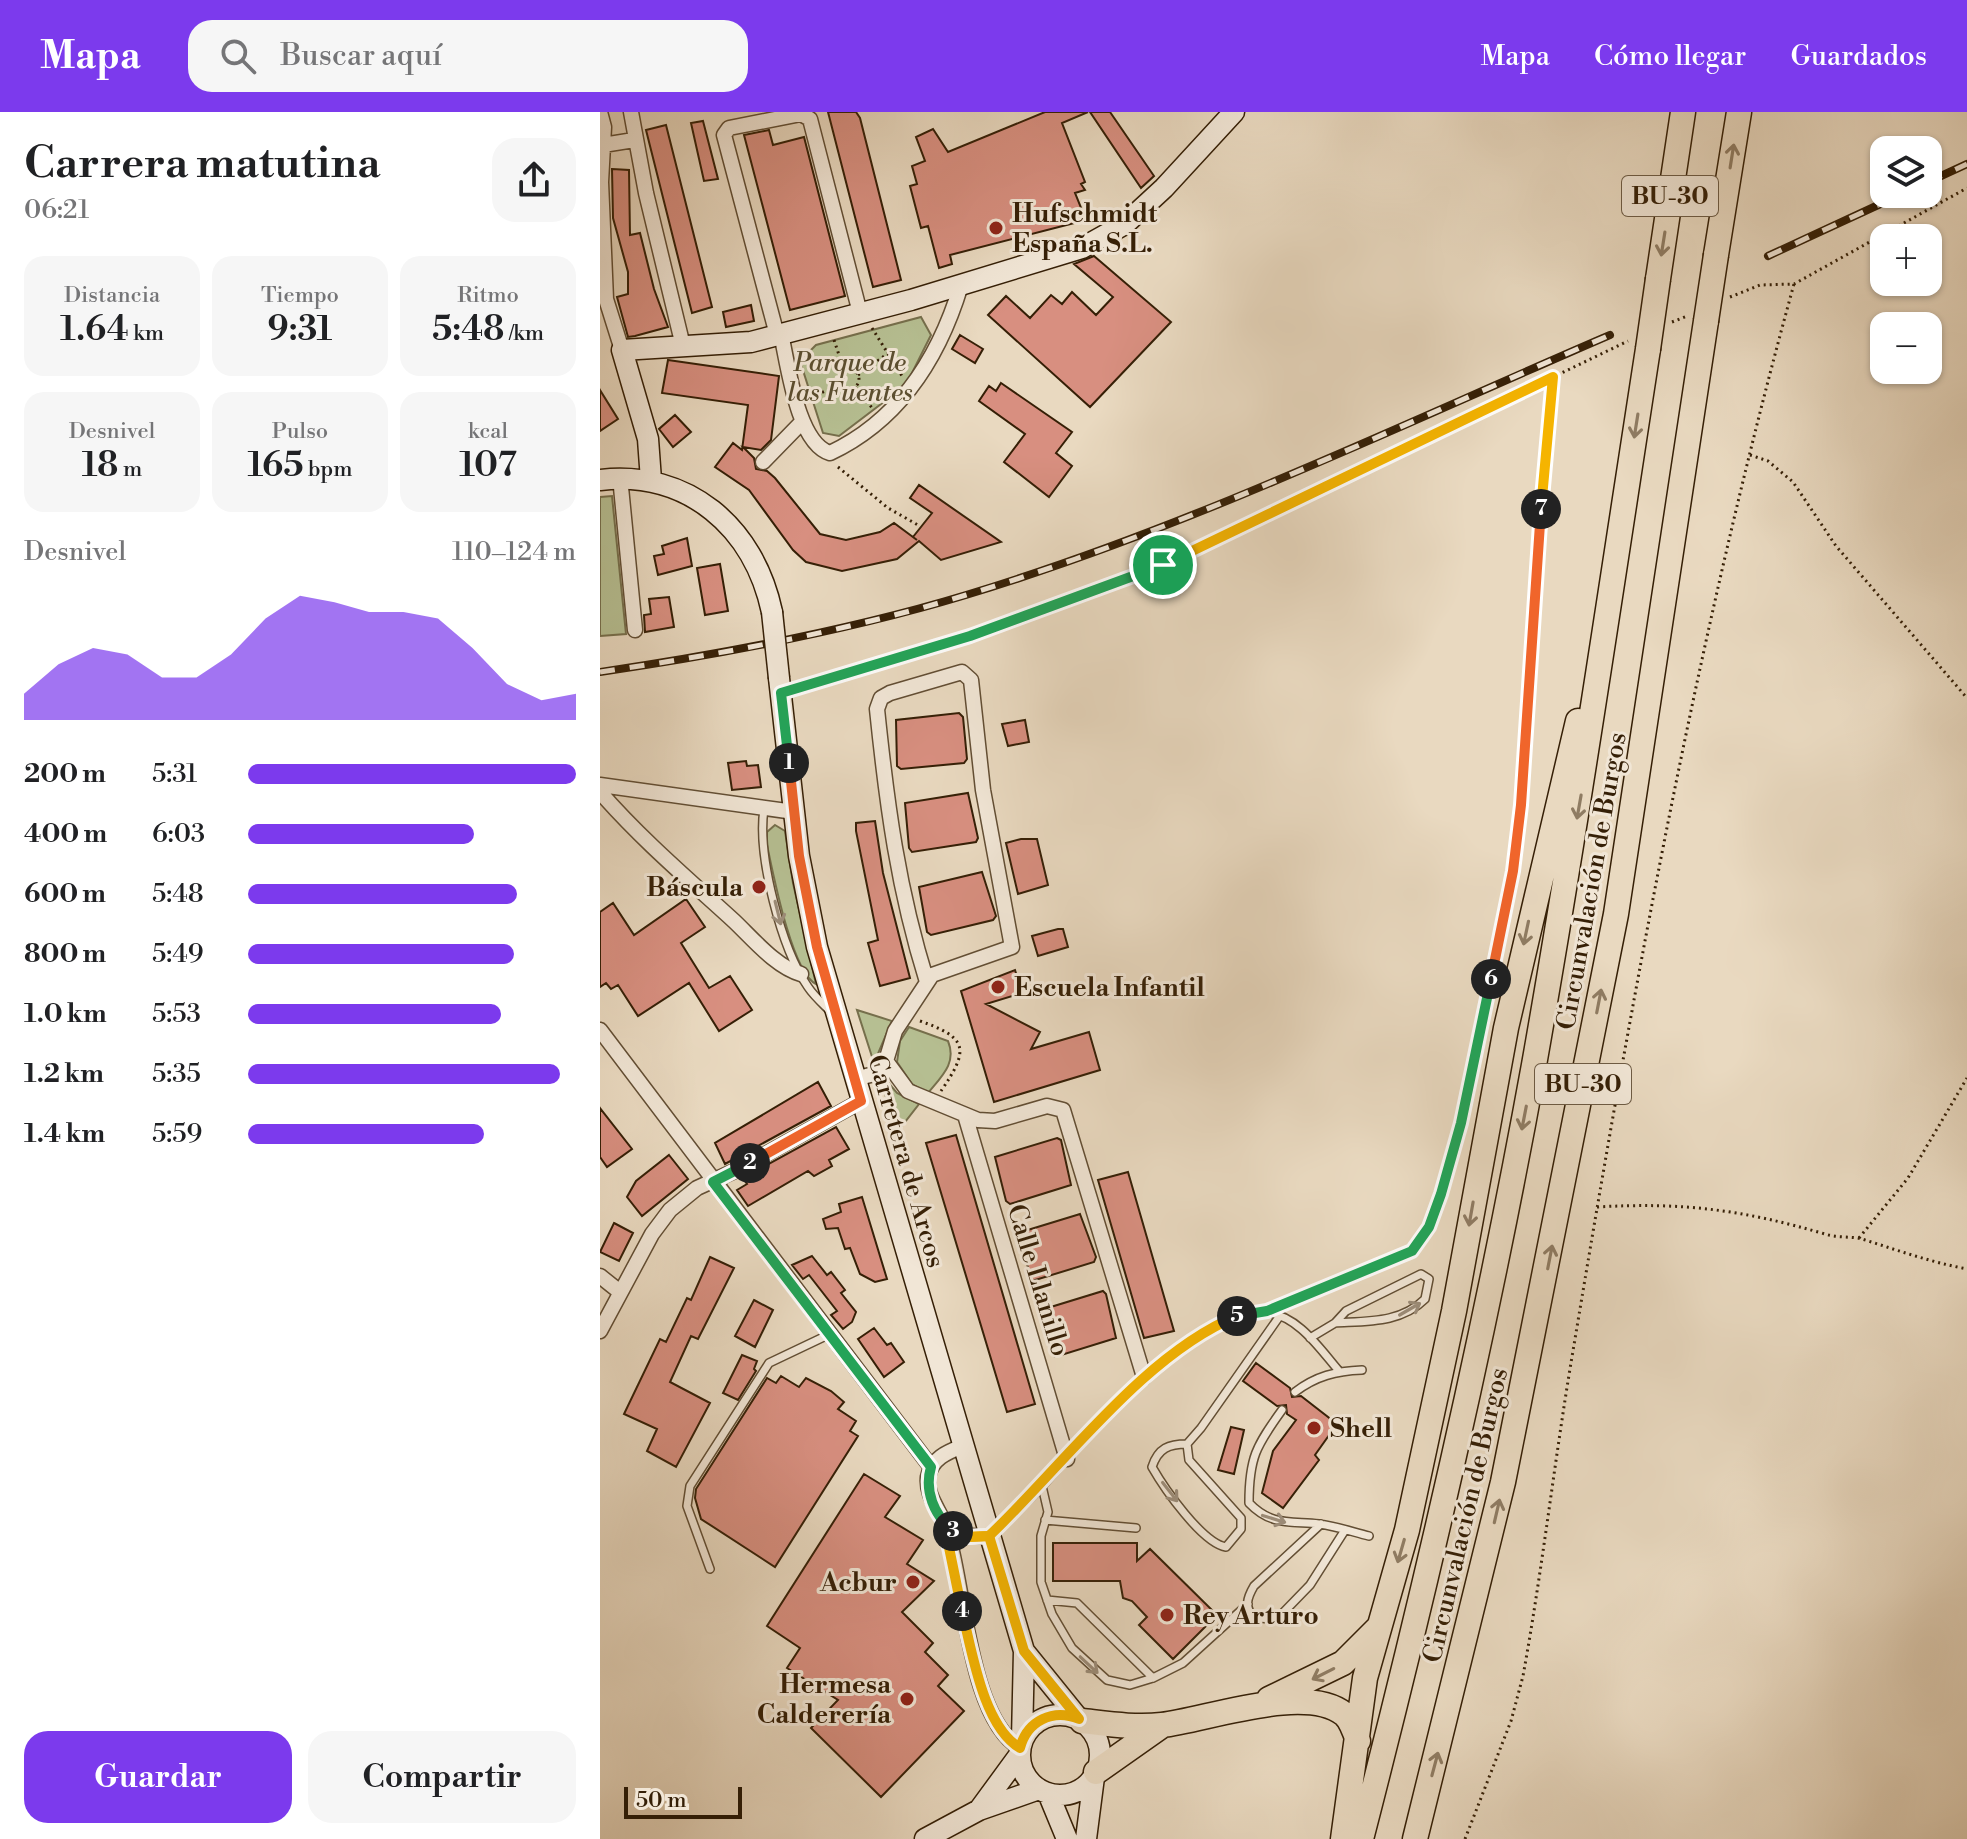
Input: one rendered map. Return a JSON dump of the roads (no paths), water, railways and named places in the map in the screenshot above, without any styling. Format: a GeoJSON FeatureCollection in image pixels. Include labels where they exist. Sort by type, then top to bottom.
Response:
{"type":"FeatureCollection","features":[{"type":"Feature","properties":{"kind":"highway","name":"Circunvalación de Burgos"},"geometry":{"type":"LineString","coordinates":[[1361,1839],[1450,1478],[1536,1053],[1582,789],[1644,343],[1658,279],[1683,112]]}},
{"type":"Feature","properties":{"kind":"highway","name":"Circunvalación de Burgos"},"geometry":{"type":"LineString","coordinates":[[1415,1839],[1503,1482],[1611,944],[1739,112]]}},
{"type":"Feature","properties":{"kind":"highway"},"geometry":{"type":"LineString","coordinates":[[1343,1839],[1365,1678],[1407,1530],[1454,1311],[1526,935],[1611,591]]}},
{"type":"Feature","properties":{"kind":"highway"},"geometry":{"type":"LineString","coordinates":[[1250,1707],[1343,1663],[1382,1624]]}},
{"type":"Feature","properties":{"kind":"highway"},"geometry":{"type":"LineString","coordinates":[[1080,1720],[1133,1727],[1163,1725],[1250,1707],[1303,1703],[1326,1706],[1344,1714],[1358,1743]]}},
{"type":"Feature","properties":{"kind":"highway"},"geometry":{"type":"LineString","coordinates":[[1095,1774],[1163,1725]]}},
{"type":"Feature","properties":{"kind":"street"},"geometry":{"type":"LineString","coordinates":[[600,112],[606,299],[648,439],[651,480],[610,478],[635,630]]}},
{"type":"Feature","properties":{"kind":"street"},"geometry":{"type":"LineString","coordinates":[[631,112],[634,140],[683,346]]}},
{"type":"Feature","properties":{"kind":"street"},"geometry":{"type":"LineString","coordinates":[[622,350],[751,342],[961,285],[1082,248],[1125,224],[1164,188],[1234,112]]}},
{"type":"Feature","properties":{"kind":"street"},"geometry":{"type":"LineString","coordinates":[[860,313],[810,119],[801,114],[729,128],[724,135],[802,422],[817,446],[830,453],[912,391],[950,320],[961,285]]}},
{"type":"Feature","properties":{"kind":"street"},"geometry":{"type":"LineString","coordinates":[[603,145],[634,140]]}},
{"type":"Feature","properties":{"kind":"street"},"geometry":{"type":"LineString","coordinates":[[600,332],[614,324]]}},
{"type":"Feature","properties":{"kind":"street"},"geometry":{"type":"LineString","coordinates":[[763,462],[802,422]]}},
{"type":"Feature","properties":{"kind":"street","name":"Carretera de Arcos"},"geometry":{"type":"LineString","coordinates":[[651,480],[684,493],[724,520],[751,552],[772,612],[794,812],[817,947],[1024,1651]]}},
{"type":"Feature","properties":{"kind":"street"},"geometry":{"type":"LineString","coordinates":[[927,982],[907,919],[890,832],[877,709],[881,698],[962,672],[971,680],[983,790],[1012,947],[938,971],[905,1015],[889,1046],[889,1070],[908,1091],[965,1115],[995,1121],[1047,1106],[1063,1110],[1144,1377]]}},
{"type":"Feature","properties":{"kind":"street"},"geometry":{"type":"LineString","coordinates":[[600,785],[794,812]]}},
{"type":"Feature","properties":{"kind":"street"},"geometry":{"type":"LineString","coordinates":[[600,792],[630,826],[738,925],[790,971],[801,974]]}},
{"type":"Feature","properties":{"kind":"street"},"geometry":{"type":"LineString","coordinates":[[600,1030],[931,1467]]}},
{"type":"Feature","properties":{"kind":"street"},"geometry":{"type":"LineString","coordinates":[[855,1079],[889,1070]]}},
{"type":"Feature","properties":{"kind":"street"},"geometry":{"type":"LineString","coordinates":[[600,1331],[652,1234],[670,1210],[697,1188],[861,1101]]}},
{"type":"Feature","properties":{"kind":"street","name":"Calle Llanillo"},"geometry":{"type":"LineString","coordinates":[[965,1115],[1067,1459]]}},
{"type":"Feature","properties":{"kind":"street"},"geometry":{"type":"LineString","coordinates":[[600,1276],[620,1292]]}},
{"type":"Feature","properties":{"kind":"street"},"geometry":{"type":"LineString","coordinates":[[963,1446],[938,1458],[931,1467],[929,1491],[944,1523],[969,1638],[994,1720],[1005,1739],[1021,1747]]}},
{"type":"Feature","properties":{"kind":"street"},"geometry":{"type":"LineString","coordinates":[[944,1523],[968,1537],[989,1536]]}},
{"type":"Feature","properties":{"kind":"street"},"geometry":{"type":"LineString","coordinates":[[1024,1651],[1021,1747],[1026,1776],[1043,1791],[1067,1839]]}},
{"type":"Feature","properties":{"kind":"street"},"geometry":{"type":"LineString","coordinates":[[1024,1651],[1095,1735],[1100,1750],[1086,1839]]}},
{"type":"Feature","properties":{"kind":"street"},"geometry":{"type":"LineString","coordinates":[[979,1810],[1034,1724],[1046,1716],[1058,1714],[1080,1720]]}},
{"type":"Feature","properties":{"kind":"street"},"geometry":{"type":"LineString","coordinates":[[925,1839],[979,1810],[1043,1791],[1070,1794],[1095,1774]]}},
{"type":"Feature","properties":{"kind":"lane"},"geometry":{"type":"LineString","coordinates":[[764,809],[763,849],[780,923],[809,988],[838,1020]]}},
{"type":"Feature","properties":{"kind":"lane"},"geometry":{"type":"LineString","coordinates":[[1310,1338],[1335,1323],[1346,1311],[1421,1274],[1429,1279],[1425,1299],[1407,1312],[1384,1320],[1335,1323]]}},
{"type":"Feature","properties":{"kind":"lane"},"geometry":{"type":"LineString","coordinates":[[989,1536],[1042,1486],[1144,1377],[1206,1329],[1241,1314],[1267,1311],[1301,1327],[1339,1371]]}},
{"type":"Feature","properties":{"kind":"lane"},"geometry":{"type":"LineString","coordinates":[[1187,1444],[1170,1444],[1156,1455],[1152,1467],[1202,1533],[1226,1547],[1241,1529],[1241,1518],[1189,1460],[1187,1444],[1279,1317]]}},
{"type":"Feature","properties":{"kind":"lane"},"geometry":{"type":"LineString","coordinates":[[710,1569],[687,1506],[690,1486],[769,1363],[830,1334]]}},
{"type":"Feature","properties":{"kind":"lane"},"geometry":{"type":"LineString","coordinates":[[1295,1392],[1310,1380],[1339,1371],[1362,1370]]}},
{"type":"Feature","properties":{"kind":"lane"},"geometry":{"type":"LineString","coordinates":[[1282,1410],[1254,1448],[1249,1470],[1249,1503],[1262,1516],[1281,1523],[1321,1524],[1369,1536]]}},
{"type":"Feature","properties":{"kind":"lane"},"geometry":{"type":"LineString","coordinates":[[1042,1486],[1048,1512],[1040,1557],[1041,1582],[1072,1648],[1091,1669],[1121,1684],[1153,1678],[1190,1658],[1248,1604]]}},
{"type":"Feature","properties":{"kind":"lane"},"geometry":{"type":"LineString","coordinates":[[1045,1520],[1136,1528]]}},
{"type":"Feature","properties":{"kind":"lane"},"geometry":{"type":"LineString","coordinates":[[1321,1524],[1254,1586],[1247,1598],[1254,1618],[1277,1619],[1310,1585],[1345,1530]]}},
{"type":"Feature","properties":{"kind":"lane"},"geometry":{"type":"LineString","coordinates":[[1047,1600],[1077,1603],[1153,1678]]}},
{"type":"Feature","properties":{"kind":"railway"},"geometry":{"type":"LineString","coordinates":[[1942,176],[1967,164]]}},
{"type":"Feature","properties":{"kind":"railway"},"geometry":{"type":"LineString","coordinates":[[1768,256],[1872,208]]}},
{"type":"Feature","properties":{"kind":"railway"},"geometry":{"type":"LineString","coordinates":[[600,672],[830,630],[921,608],[1049,568],[1292,474],[1610,335]]}},
{"type":"Feature","properties":{"kind":"place","name":"Hufschmidt España S.L."},"geometry":{"type":"Point","coordinates":[996,228]}},
{"type":"Feature","properties":{"kind":"place","name":"Báscula"},"geometry":{"type":"Point","coordinates":[759,887]}},
{"type":"Feature","properties":{"kind":"place","name":"Escuela Infantil"},"geometry":{"type":"Point","coordinates":[998,987]}},
{"type":"Feature","properties":{"kind":"place","name":"Shell"},"geometry":{"type":"Point","coordinates":[1314,1428]}},
{"type":"Feature","properties":{"kind":"place","name":"Acbur"},"geometry":{"type":"Point","coordinates":[913,1582]}},
{"type":"Feature","properties":{"kind":"place","name":"Rey Arturo"},"geometry":{"type":"Point","coordinates":[1167,1615]}},
{"type":"Feature","properties":{"kind":"place","name":"Hermesa Calderería"},"geometry":{"type":"Point","coordinates":[907,1699]}},
{"type":"Feature","properties":{"kind":"park label","name":"Parque de las Fuentes"},"geometry":{"type":"Point","coordinates":[850,377]}}]}
